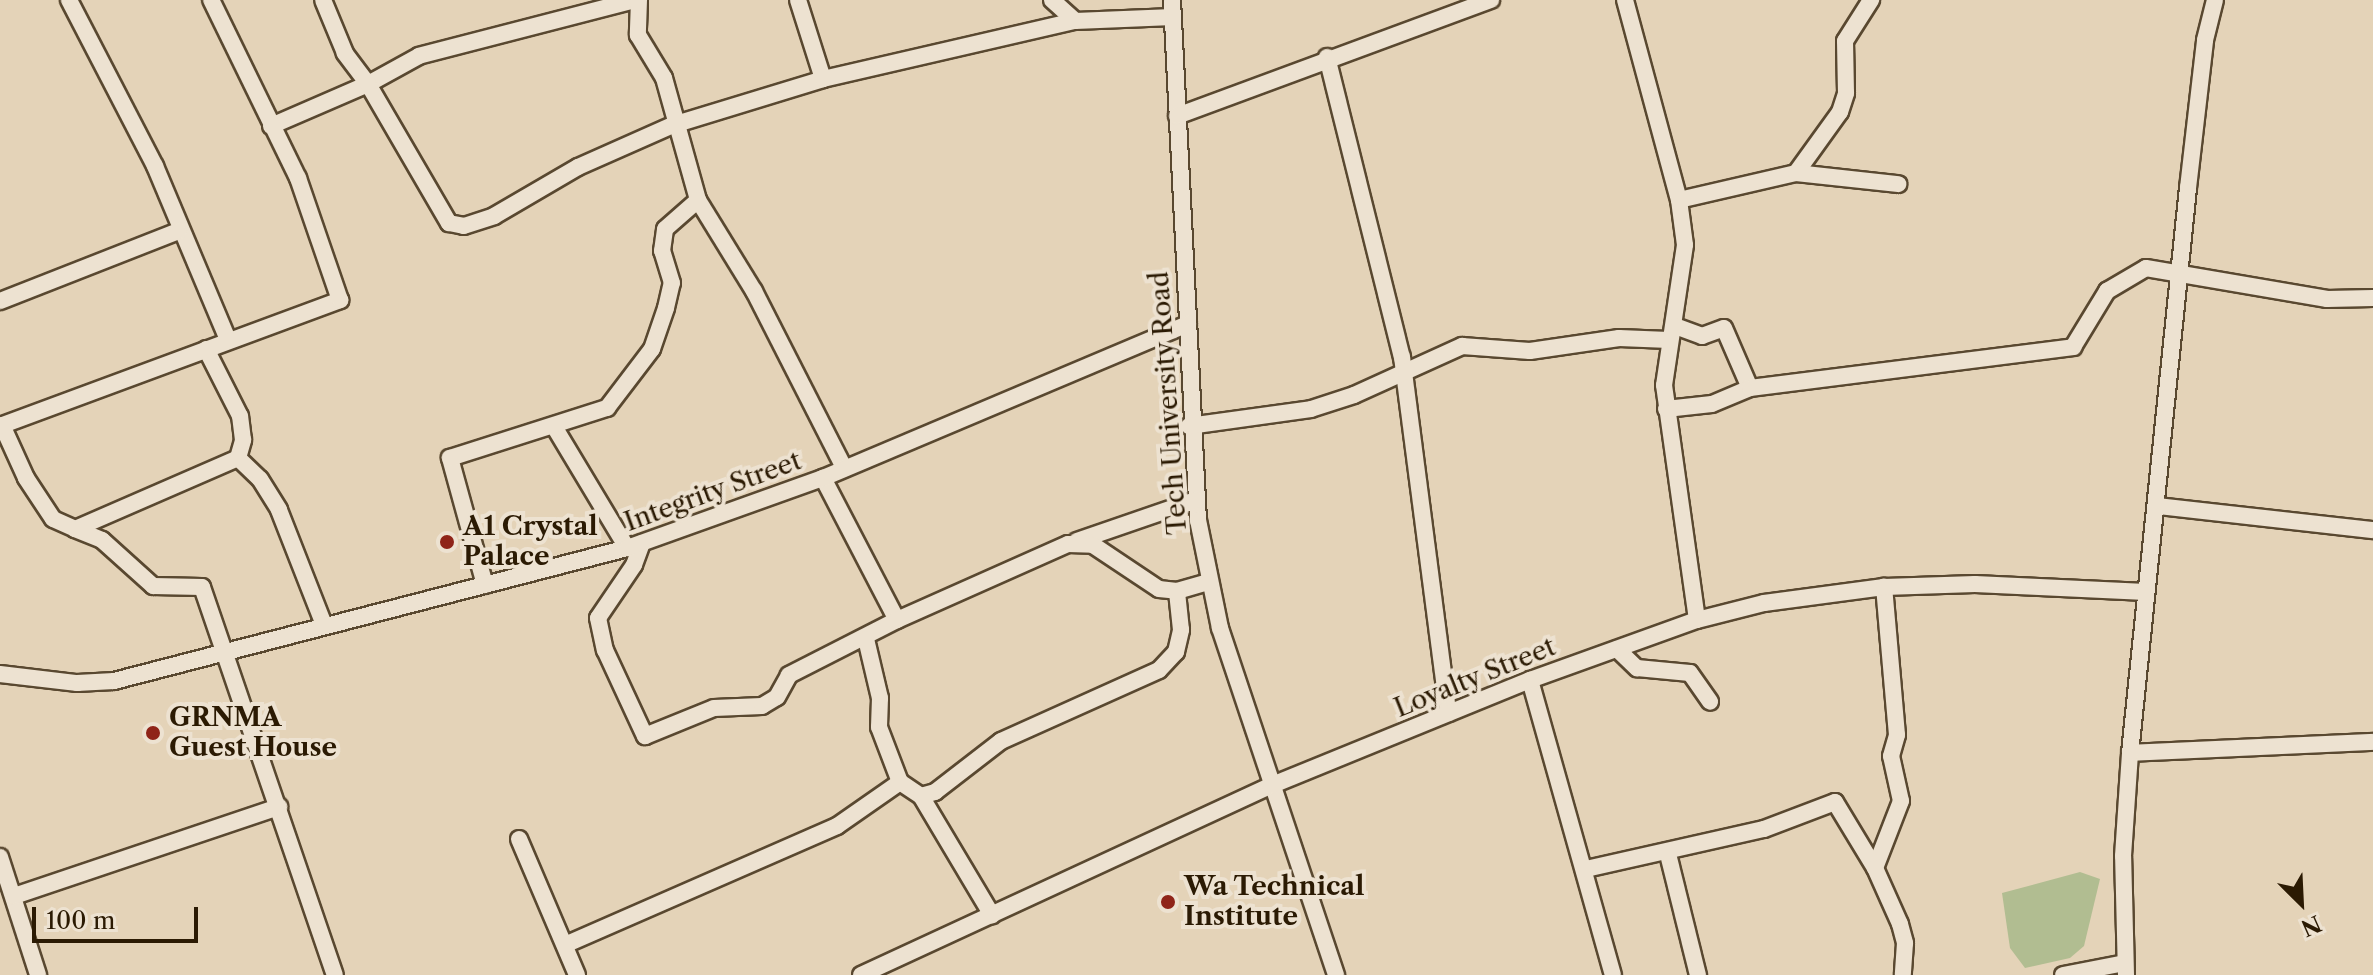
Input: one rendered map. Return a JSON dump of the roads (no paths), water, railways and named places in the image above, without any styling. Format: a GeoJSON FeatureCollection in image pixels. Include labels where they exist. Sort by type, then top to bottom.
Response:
{"type":"FeatureCollection","features":[{"type":"Feature","properties":{"kind":"street"},"geometry":{"type":"LineString","coordinates":[[69,0],[155,166],[179,231],[228,340]]}},
{"type":"Feature","properties":{"kind":"street"},"geometry":{"type":"LineString","coordinates":[[211,0],[298,178],[340,300],[1,425],[26,478],[53,519],[102,540],[153,586],[202,587],[228,652],[335,975]]}},
{"type":"Feature","properties":{"kind":"street"},"geometry":{"type":"LineString","coordinates":[[323,0],[345,53],[368,84],[449,223],[464,226],[673,125],[823,79],[1075,21],[1173,8]]}},
{"type":"Feature","properties":{"kind":"street"},"geometry":{"type":"LineString","coordinates":[[271,126],[368,84],[419,56],[637,0],[638,35],[664,78],[673,125],[698,200],[754,291],[844,468]]}},
{"type":"Feature","properties":{"kind":"street"},"geometry":{"type":"LineString","coordinates":[[798,0],[823,79]]}},
{"type":"Feature","properties":{"kind":"street"},"geometry":{"type":"LineString","coordinates":[[1052,0],[1075,21]]}},
{"type":"Feature","properties":{"kind":"street"},"geometry":{"type":"LineString","coordinates":[[1177,116],[1327,57],[1491,0]]}},
{"type":"Feature","properties":{"kind":"street"},"geometry":{"type":"LineString","coordinates":[[1625,0],[1679,200],[1685,245],[1672,333],[1666,409],[1697,620]]}},
{"type":"Feature","properties":{"kind":"street"},"geometry":{"type":"LineString","coordinates":[[1796,173],[1840,112],[1846,93],[1845,41],[1871,0]]}},
{"type":"Feature","properties":{"kind":"street"},"geometry":{"type":"LineString","coordinates":[[2063,975],[2125,969],[2123,856],[2130,753],[2205,40],[2215,0]]}},
{"type":"Feature","properties":{"kind":"street","name":"Tech University Road"},"geometry":{"type":"LineString","coordinates":[[1173,8],[1188,324],[1189,426],[1196,500],[1209,582],[1270,786],[1336,975]]}},
{"type":"Feature","properties":{"kind":"street"},"geometry":{"type":"LineString","coordinates":[[1327,57],[1404,372],[1448,713]]}},
{"type":"Feature","properties":{"kind":"street"},"geometry":{"type":"LineString","coordinates":[[1679,200],[1796,173],[1898,184]]}},
{"type":"Feature","properties":{"kind":"street"},"geometry":{"type":"LineString","coordinates":[[485,585],[450,458],[555,428],[607,408],[652,349],[672,283],[662,251],[665,229],[698,200]]}},
{"type":"Feature","properties":{"kind":"street"},"geometry":{"type":"LineString","coordinates":[[0,301],[52,277],[179,231]]}},
{"type":"Feature","properties":{"kind":"street"},"geometry":{"type":"LineString","coordinates":[[1666,409],[1712,404],[1750,388],[2018,358],[2073,347],[2107,291],[2128,274],[2146,268],[2327,299],[2373,298]]}},
{"type":"Feature","properties":{"kind":"street","name":"Integrity Street"},"geometry":{"type":"LineString","coordinates":[[0,674],[77,683],[114,681],[635,546],[823,478],[1188,324]]}},
{"type":"Feature","properties":{"kind":"street"},"geometry":{"type":"LineString","coordinates":[[1189,426],[1311,409],[1462,346],[1530,351],[1672,333],[1702,336],[1724,328],[1750,388]]}},
{"type":"Feature","properties":{"kind":"street"},"geometry":{"type":"LineString","coordinates":[[206,349],[240,416],[243,440],[238,458]]}},
{"type":"Feature","properties":{"kind":"street"},"geometry":{"type":"LineString","coordinates":[[555,428],[635,546],[634,565],[598,618],[605,650],[645,736],[714,708],[762,706],[777,697],[789,675],[866,639],[897,620],[1068,544],[1196,500]]}},
{"type":"Feature","properties":{"kind":"street"},"geometry":{"type":"LineString","coordinates":[[75,529],[238,458]]}},
{"type":"Feature","properties":{"kind":"street"},"geometry":{"type":"LineString","coordinates":[[238,458],[260,479],[279,510],[324,625]]}},
{"type":"Feature","properties":{"kind":"street"},"geometry":{"type":"LineString","coordinates":[[823,478],[897,620]]}},
{"type":"Feature","properties":{"kind":"street"},"geometry":{"type":"LineString","coordinates":[[2158,506],[2373,530]]}},
{"type":"Feature","properties":{"kind":"street"},"geometry":{"type":"LineString","coordinates":[[1068,544],[1093,545],[1149,585],[1177,591],[1209,582]]}},
{"type":"Feature","properties":{"kind":"street","name":"Loyalty Street"},"geometry":{"type":"LineString","coordinates":[[861,975],[1270,786],[1530,680],[1697,620],[1764,603],[1884,587],[1975,584],[2146,592]]}},
{"type":"Feature","properties":{"kind":"street"},"geometry":{"type":"LineString","coordinates":[[1875,868],[1901,801],[1891,756],[1897,735],[1884,587]]}},
{"type":"Feature","properties":{"kind":"street"},"geometry":{"type":"LineString","coordinates":[[921,796],[935,792],[1001,741],[1159,670],[1176,652],[1181,630],[1177,591]]}},
{"type":"Feature","properties":{"kind":"street"},"geometry":{"type":"LineString","coordinates":[[866,639],[880,698],[879,727],[900,782],[921,796],[992,915]]}},
{"type":"Feature","properties":{"kind":"street"},"geometry":{"type":"LineString","coordinates":[[1617,649],[1637,668],[1690,673],[1710,702]]}},
{"type":"Feature","properties":{"kind":"street"},"geometry":{"type":"LineString","coordinates":[[1530,680],[1586,869],[1613,975]]}},
{"type":"Feature","properties":{"kind":"street"},"geometry":{"type":"LineString","coordinates":[[2130,753],[2373,742]]}},
{"type":"Feature","properties":{"kind":"street"},"geometry":{"type":"LineString","coordinates":[[567,944],[837,826],[900,782]]}},
{"type":"Feature","properties":{"kind":"street"},"geometry":{"type":"LineString","coordinates":[[1586,869],[1668,854],[1764,829],[1835,802],[1875,868],[1905,943],[1903,975]]}},
{"type":"Feature","properties":{"kind":"street"},"geometry":{"type":"LineString","coordinates":[[14,896],[279,807]]}},
{"type":"Feature","properties":{"kind":"street"},"geometry":{"type":"LineString","coordinates":[[519,839],[567,944],[577,975]]}},
{"type":"Feature","properties":{"kind":"street"},"geometry":{"type":"LineString","coordinates":[[1668,854],[1698,975]]}},
{"type":"Feature","properties":{"kind":"street"},"geometry":{"type":"LineString","coordinates":[[0,857],[38,975]]}},
{"type":"Feature","properties":{"kind":"place","name":"A1 Crystal Palace"},"geometry":{"type":"Point","coordinates":[447,542]}},
{"type":"Feature","properties":{"kind":"place","name":"GRNMA Guest House"},"geometry":{"type":"Point","coordinates":[153,733]}},
{"type":"Feature","properties":{"kind":"place","name":"Wa Technical Institute"},"geometry":{"type":"Point","coordinates":[1168,902]}}]}
